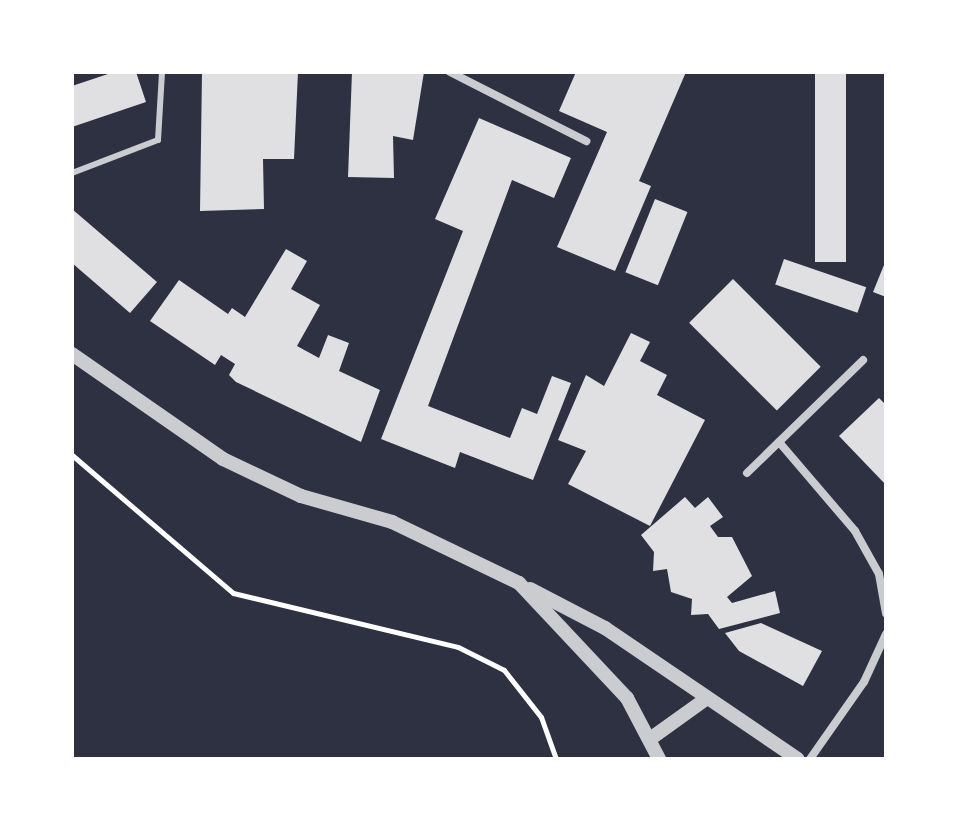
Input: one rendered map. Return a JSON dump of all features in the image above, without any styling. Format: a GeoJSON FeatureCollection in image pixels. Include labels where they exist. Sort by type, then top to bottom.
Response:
{"type":"FeatureCollection","features":[{"type":"Feature","properties":{"kind":"street"},"geometry":{"type":"LineString","coordinates":[[450,72],[586,141]]}},
{"type":"Feature","properties":{"kind":"street"},"geometry":{"type":"LineString","coordinates":[[72,354],[223,459],[301,496],[392,522],[605,628],[703,701],[798,759]]}},
{"type":"Feature","properties":{"kind":"street"},"geometry":{"type":"LineString","coordinates":[[747,473],[863,360]]}},
{"type":"Feature","properties":{"kind":"street"},"geometry":{"type":"LineString","coordinates":[[779,442],[855,531],[879,574],[886,613]]}},
{"type":"Feature","properties":{"kind":"street"},"geometry":{"type":"LineString","coordinates":[[519,583],[627,698],[659,759]]}},
{"type":"Feature","properties":{"kind":"street"},"geometry":{"type":"LineString","coordinates":[[810,759],[864,682],[886,634]]}},
{"type":"Feature","properties":{"kind":"street"},"geometry":{"type":"LineString","coordinates":[[650,739],[703,701]]}},
{"type":"Feature","properties":{"kind":"lane"},"geometry":{"type":"LineString","coordinates":[[72,173],[158,140],[162,72]]}},
{"type":"Feature","properties":{"kind":"path"},"geometry":{"type":"LineString","coordinates":[[72,455],[233,593],[458,647],[504,670],[541,717],[556,759]]}},
{"type":"Feature","properties":{"kind":"building"},"geometry":{"type":"Polygon","coordinates":[[[114,72],[136,72],[146,102],[72,127],[72,86],[114,72]]]}},
{"type":"Feature","properties":{"kind":"building"},"geometry":{"type":"Polygon","coordinates":[[[202,72],[298,72],[294,159],[263,159],[264,209],[200,211],[202,72]]]}},
{"type":"Feature","properties":{"kind":"building"},"geometry":{"type":"Polygon","coordinates":[[[352,72],[424,72],[413,140],[393,136],[394,178],[348,177],[352,72]]]}},
{"type":"Feature","properties":{"kind":"building"},"geometry":{"type":"Polygon","coordinates":[[[576,72],[686,72],[639,181],[651,186],[615,271],[557,247],[607,132],[559,111],[576,72]]]}},
{"type":"Feature","properties":{"kind":"building"},"geometry":{"type":"Polygon","coordinates":[[[815,72],[846,72],[846,262],[815,262],[815,72]]]}},
{"type":"Feature","properties":{"kind":"building"},"geometry":{"type":"Polygon","coordinates":[[[479,118],[571,158],[554,198],[512,180],[428,406],[510,438],[522,408],[537,414],[552,376],[571,383],[533,480],[460,452],[455,468],[381,439],[463,231],[435,219],[479,118]]]}},
{"type":"Feature","properties":{"kind":"building"},"geometry":{"type":"Polygon","coordinates":[[[655,199],[687,212],[658,285],[625,272],[655,199]]]}},
{"type":"Feature","properties":{"kind":"building"},"geometry":{"type":"Polygon","coordinates":[[[72,209],[157,282],[130,313],[72,263],[72,209]]]}},
{"type":"Feature","properties":{"kind":"building"},"geometry":{"type":"Polygon","coordinates":[[[286,249],[307,261],[291,289],[320,305],[297,346],[319,358],[328,335],[349,343],[339,371],[380,390],[361,442],[236,382],[229,375],[235,364],[221,355],[215,365],[150,321],[179,280],[228,314],[232,308],[245,317],[286,249]]]}},
{"type":"Feature","properties":{"kind":"building"},"geometry":{"type":"Polygon","coordinates":[[[784,259],[866,287],[857,313],[775,285],[784,259]]]}},
{"type":"Feature","properties":{"kind":"building"},"geometry":{"type":"Polygon","coordinates":[[[886,260],[886,297],[873,292],[886,260]]]}},
{"type":"Feature","properties":{"kind":"building"},"geometry":{"type":"Polygon","coordinates":[[[733,279],[821,367],[777,411],[689,323],[733,279]]]}},
{"type":"Feature","properties":{"kind":"building"},"geometry":{"type":"Polygon","coordinates":[[[631,333],[650,342],[640,361],[667,375],[657,395],[705,420],[650,526],[568,484],[586,451],[558,440],[586,375],[604,386],[631,333]]]}},
{"type":"Feature","properties":{"kind":"building"},"geometry":{"type":"Polygon","coordinates":[[[879,398],[886,405],[886,485],[839,436],[879,398]]]}},
{"type":"Feature","properties":{"kind":"building"},"geometry":{"type":"Polygon","coordinates":[[[685,497],[695,508],[708,497],[723,517],[710,526],[718,537],[732,537],[752,576],[727,597],[732,603],[775,591],[780,613],[719,629],[708,614],[691,615],[692,599],[671,592],[667,569],[653,571],[654,552],[641,535],[685,497]]]}},
{"type":"Feature","properties":{"kind":"building"},"geometry":{"type":"Polygon","coordinates":[[[761,623],[822,651],[803,686],[739,651],[725,633],[761,623]]]}}]}
